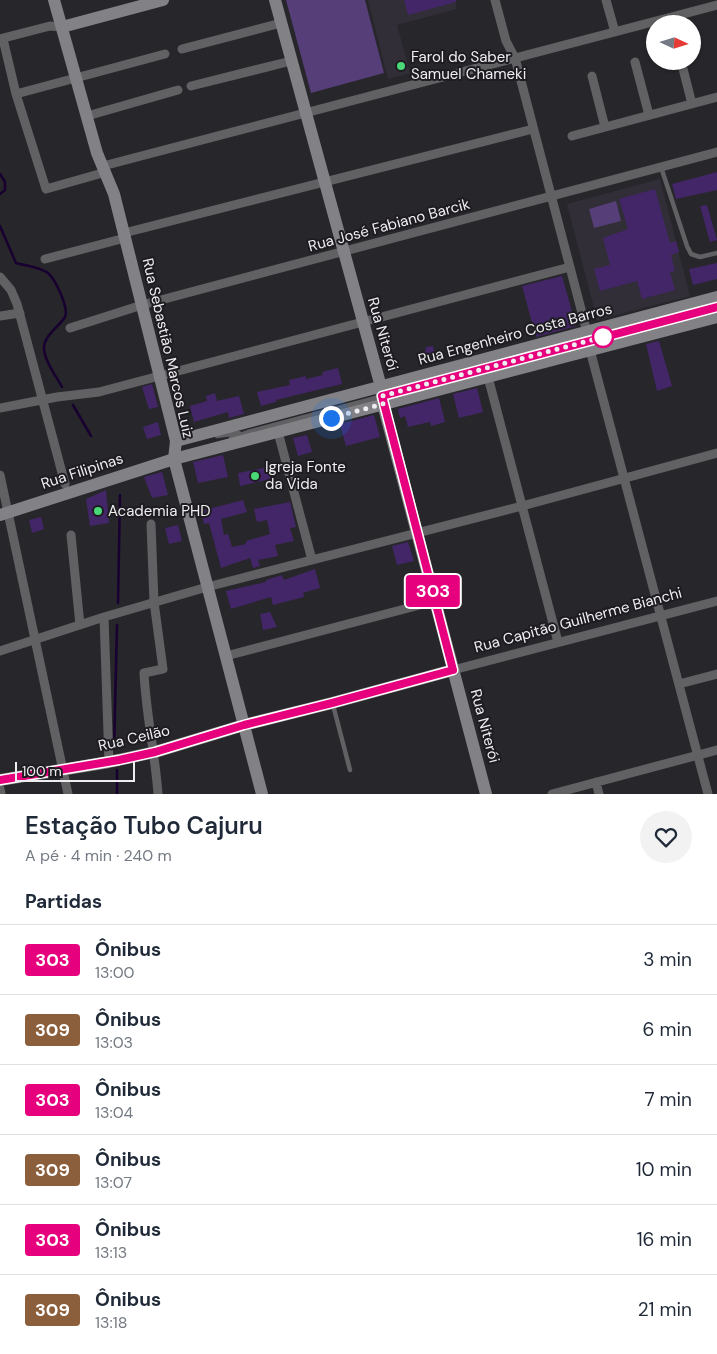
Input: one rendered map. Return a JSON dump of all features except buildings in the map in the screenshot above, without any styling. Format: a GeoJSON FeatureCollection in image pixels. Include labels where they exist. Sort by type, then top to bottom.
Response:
{"type":"FeatureCollection","features":[{"type":"Feature","properties":{"kind":"street","name":"Rua Sebastião Marcos Luiz"},"geometry":{"type":"LineString","coordinates":[[54,0],[97,153],[112,187],[125,235],[176,441],[174,459],[262,794]]}},
{"type":"Feature","properties":{"kind":"street"},"geometry":{"type":"LineString","coordinates":[[163,0],[62,27],[50,26],[1,39],[46,189],[104,169],[306,113],[717,5]]}},
{"type":"Feature","properties":{"kind":"street","name":"Rua Niterói"},"geometry":{"type":"LineString","coordinates":[[275,0],[363,322],[486,794]]}},
{"type":"Feature","properties":{"kind":"street"},"geometry":{"type":"LineString","coordinates":[[495,0],[506,41],[515,58],[588,332]]}},
{"type":"Feature","properties":{"kind":"street"},"geometry":{"type":"LineString","coordinates":[[606,0],[615,32]]}},
{"type":"Feature","properties":{"kind":"street"},"geometry":{"type":"LineString","coordinates":[[182,49],[281,23]]}},
{"type":"Feature","properties":{"kind":"street"},"geometry":{"type":"LineString","coordinates":[[16,94],[165,54]]}},
{"type":"Feature","properties":{"kind":"street"},"geometry":{"type":"LineString","coordinates":[[191,86],[291,61]]}},
{"type":"Feature","properties":{"kind":"street"},"geometry":{"type":"LineString","coordinates":[[635,62],[649,115]]}},
{"type":"Feature","properties":{"kind":"street"},"geometry":{"type":"LineString","coordinates":[[683,70],[692,104]]}},
{"type":"Feature","properties":{"kind":"street"},"geometry":{"type":"LineString","coordinates":[[592,76],[605,127]]}},
{"type":"Feature","properties":{"kind":"street"},"geometry":{"type":"LineString","coordinates":[[86,116],[178,90]]}},
{"type":"Feature","properties":{"kind":"street"},"geometry":{"type":"LineString","coordinates":[[572,136],[717,97]]}},
{"type":"Feature","properties":{"kind":"street"},"geometry":{"type":"LineString","coordinates":[[45,259],[125,235],[533,129]]}},
{"type":"Feature","properties":{"kind":"street","name":"Rua José Fabiano Barcik"},"geometry":{"type":"LineString","coordinates":[[70,328],[142,305],[717,152]]}},
{"type":"Feature","properties":{"kind":"street"},"geometry":{"type":"LineString","coordinates":[[0,408],[42,400],[92,394],[570,267]]}},
{"type":"Feature","properties":{"kind":"street"},"geometry":{"type":"LineString","coordinates":[[0,277],[11,290],[20,313],[65,484]]}},
{"type":"Feature","properties":{"kind":"street","name":"Rua Engenheiro Costa Barros"},"geometry":{"type":"LineString","coordinates":[[174,459],[278,432],[382,396],[588,332],[717,297]]}},
{"type":"Feature","properties":{"kind":"street"},"geometry":{"type":"LineString","coordinates":[[0,316],[20,313]]}},
{"type":"Feature","properties":{"kind":"street","name":"Rua Engenheiro Costa Barros"},"geometry":{"type":"LineString","coordinates":[[176,441],[382,396],[488,377],[717,317]]}},
{"type":"Feature","properties":{"kind":"street"},"geometry":{"type":"LineString","coordinates":[[590,350],[708,794]]}},
{"type":"Feature","properties":{"kind":"street"},"geometry":{"type":"LineString","coordinates":[[488,377],[558,642]]}},
{"type":"Feature","properties":{"kind":"street"},"geometry":{"type":"LineString","coordinates":[[278,432],[312,560]]}},
{"type":"Feature","properties":{"kind":"street"},"geometry":{"type":"LineString","coordinates":[[0,651],[104,617],[207,587],[522,506],[717,453]]}},
{"type":"Feature","properties":{"kind":"street","name":"Rua Filipinas"},"geometry":{"type":"LineString","coordinates":[[4,513],[174,459]]}},
{"type":"Feature","properties":{"kind":"street"},"geometry":{"type":"LineString","coordinates":[[0,475],[4,513],[35,640],[68,794]]}},
{"type":"Feature","properties":{"kind":"street"},"geometry":{"type":"LineString","coordinates":[[151,524],[154,602],[163,670],[144,673],[146,704],[155,752],[158,794]]}},
{"type":"Feature","properties":{"kind":"street"},"geometry":{"type":"LineString","coordinates":[[71,534],[80,625]]}},
{"type":"Feature","properties":{"kind":"street"},"geometry":{"type":"LineString","coordinates":[[226,656],[436,601]]}},
{"type":"Feature","properties":{"kind":"street","name":"Rua Capitão Guilherme Bianchi"},"geometry":{"type":"LineString","coordinates":[[244,725],[717,601]]}},
{"type":"Feature","properties":{"kind":"street"},"geometry":{"type":"LineString","coordinates":[[104,617],[109,762]]}},
{"type":"Feature","properties":{"kind":"street"},"geometry":{"type":"LineString","coordinates":[[679,684],[717,674]]}},
{"type":"Feature","properties":{"kind":"street","name":"Rua Ceilão"},"geometry":{"type":"LineString","coordinates":[[0,780],[109,762],[155,752],[244,725]]}},
{"type":"Feature","properties":{"kind":"street"},"geometry":{"type":"LineString","coordinates":[[552,794],[717,750]]}},
{"type":"Feature","properties":{"kind":"street"},"geometry":{"type":"LineString","coordinates":[[596,782],[599,794]]}},
{"type":"Feature","properties":{"kind":"street"},"geometry":{"type":"LineString","coordinates":[[0,789],[1,794]]}},
{"type":"Feature","properties":{"kind":"lane"},"geometry":{"type":"LineString","coordinates":[[661,167],[687,246],[692,254],[700,257],[717,253]]}},
{"type":"Feature","properties":{"kind":"lane"},"geometry":{"type":"LineString","coordinates":[[174,459],[248,432],[717,307]]}},
{"type":"Feature","properties":{"kind":"lane"},"geometry":{"type":"LineString","coordinates":[[176,441],[248,432]]}},
{"type":"Feature","properties":{"kind":"lane"},"geometry":{"type":"LineString","coordinates":[[332,703],[350,770]]}},
{"type":"Feature","properties":{"kind":"shaded area"},"geometry":{"type":"Polygon","coordinates":[[[286,0],[365,0],[384,73],[311,93],[286,0]]]}},
{"type":"Feature","properties":{"kind":"shaded area"},"geometry":{"type":"Polygon","coordinates":[[[368,0],[455,0],[457,9],[397,25],[410,73],[388,79],[368,0]]]}},
{"type":"Feature","properties":{"kind":"shaded area"},"geometry":{"type":"Polygon","coordinates":[[[660,179],[690,296],[597,320],[567,204],[660,179]]]}},
{"type":"Feature","properties":{"kind":"shaded area"},"geometry":{"type":"Polygon","coordinates":[[[616,201],[621,221],[594,228],[589,209],[616,201]]]}},
{"type":"Feature","properties":{"kind":"waterway"},"geometry":{"type":"LineString","coordinates":[[0,174],[5,182],[5,190],[0,194]]}},
{"type":"Feature","properties":{"kind":"waterway"},"geometry":{"type":"LineString","coordinates":[[0,226],[16,263],[38,268],[49,274],[61,295],[65,307],[65,317],[46,340],[44,349],[49,364],[62,387]]}},
{"type":"Feature","properties":{"kind":"waterway"},"geometry":{"type":"LineString","coordinates":[[73,405],[91,436]]}},
{"type":"Feature","properties":{"kind":"waterway"},"geometry":{"type":"LineString","coordinates":[[118,603],[120,495]]}},
{"type":"Feature","properties":{"kind":"waterway"},"geometry":{"type":"LineString","coordinates":[[114,749],[117,625]]}},
{"type":"Feature","properties":{"kind":"waterway"},"geometry":{"type":"LineString","coordinates":[[117,770],[117,794]]}},
{"type":"Feature","properties":{"kind":"bus line","name":"303"},"geometry":{"type":"LineString","coordinates":[[0,780],[155,752],[244,725],[453,670],[382,396],[717,307]]}},
{"type":"Feature","properties":{"kind":"place","name":"Farol do Saber Samuel Chameki"},"geometry":{"type":"Point","coordinates":[401,66]}},
{"type":"Feature","properties":{"kind":"place","name":"Igreja Fonte da Vida"},"geometry":{"type":"Point","coordinates":[255,476]}},
{"type":"Feature","properties":{"kind":"place","name":"Academia PHD"},"geometry":{"type":"Point","coordinates":[98,511]}},
{"type":"Feature","properties":{"kind":"route"},"geometry":{"type":"LineString","coordinates":[[331,418],[383,404],[382,396],[603,337]]}}]}
